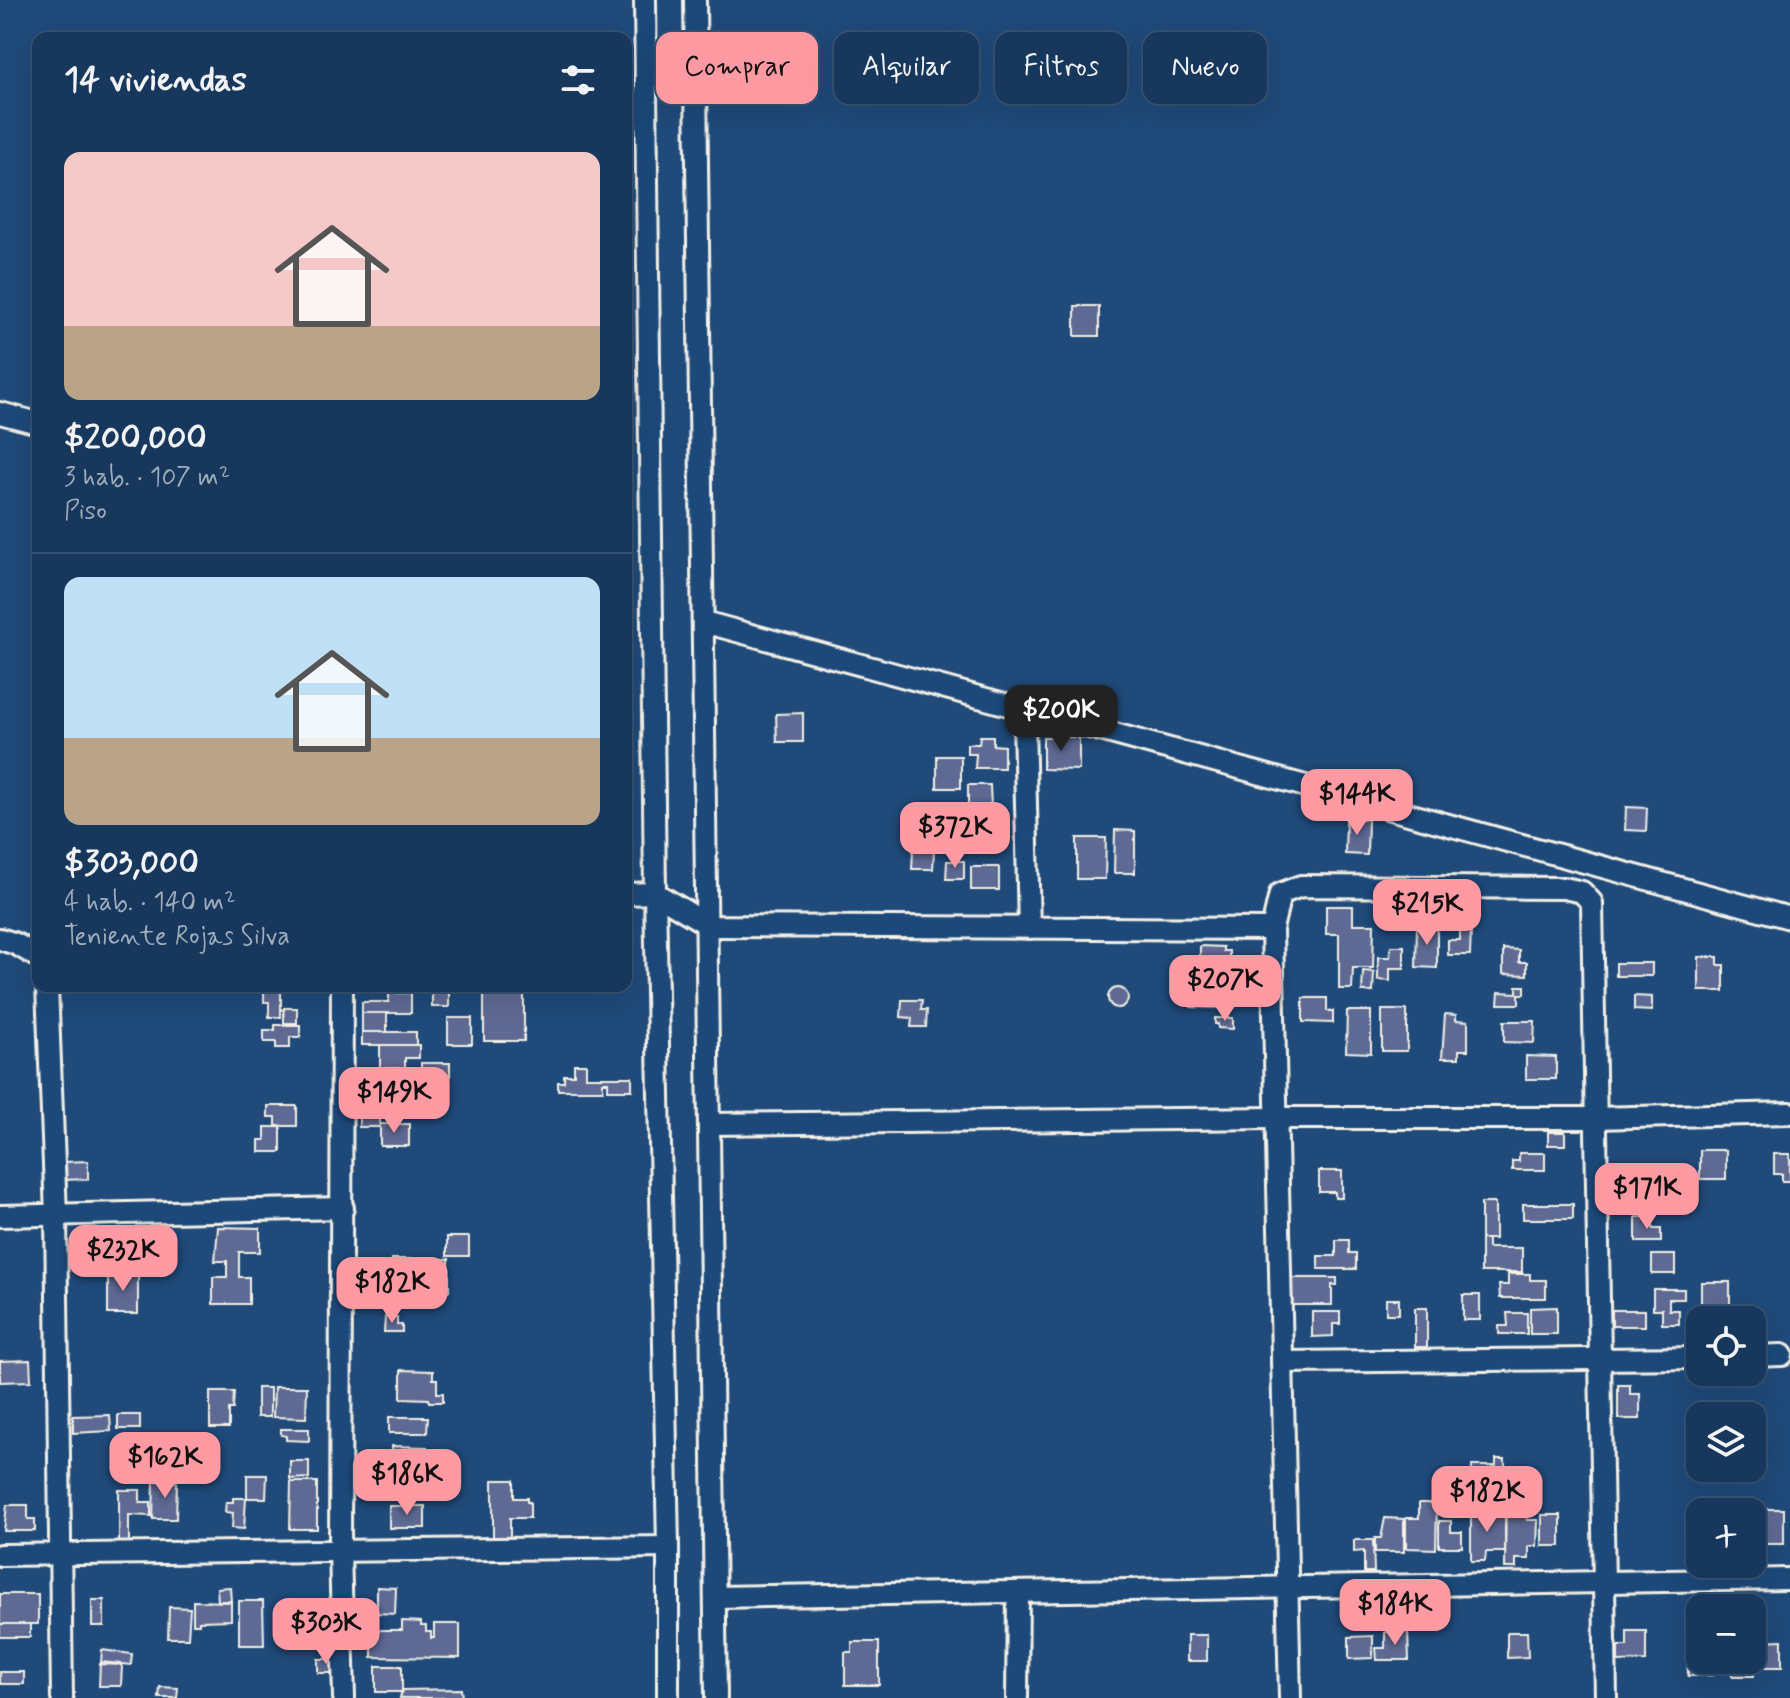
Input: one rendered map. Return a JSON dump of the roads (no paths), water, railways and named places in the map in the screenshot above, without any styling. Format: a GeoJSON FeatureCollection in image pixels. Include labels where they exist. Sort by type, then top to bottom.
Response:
{"type":"FeatureCollection","features":[{"type":"Feature","properties":{"kind":"street"},"geometry":{"type":"LineString","coordinates":[[645,0],[668,1698]]}},
{"type":"Feature","properties":{"kind":"street"},"geometry":{"type":"LineString","coordinates":[[695,0],[716,1698]]}},
{"type":"Feature","properties":{"kind":"street"},"geometry":{"type":"LineString","coordinates":[[0,413],[32,421]]}},
{"type":"Feature","properties":{"kind":"street"},"geometry":{"type":"LineString","coordinates":[[711,624],[1790,918]]}},
{"type":"Feature","properties":{"kind":"street"},"geometry":{"type":"LineString","coordinates":[[1024,722],[1029,928]]}},
{"type":"Feature","properties":{"kind":"street"},"geometry":{"type":"LineString","coordinates":[[1290,1698],[1272,929],[1280,894],[1301,886],[1564,888],[1582,892],[1592,903],[1606,1698]]}},
{"type":"Feature","properties":{"kind":"street"},"geometry":{"type":"LineString","coordinates":[[632,894],[655,893],[708,924],[1272,929]]}},
{"type":"Feature","properties":{"kind":"street"},"geometry":{"type":"LineString","coordinates":[[0,939],[32,953]]}},
{"type":"Feature","properties":{"kind":"street"},"geometry":{"type":"LineString","coordinates":[[47,992],[56,1215],[62,1698]]}},
{"type":"Feature","properties":{"kind":"street"},"geometry":{"type":"LineString","coordinates":[[342,992],[340,1550],[344,1698]]}},
{"type":"Feature","properties":{"kind":"street"},"geometry":{"type":"LineString","coordinates":[[710,1124],[1595,1118],[1790,1113]]}},
{"type":"Feature","properties":{"kind":"street"},"geometry":{"type":"LineString","coordinates":[[0,1216],[343,1208]]}},
{"type":"Feature","properties":{"kind":"street"},"geometry":{"type":"LineString","coordinates":[[1766,1356],[1782,1355]]}},
{"type":"Feature","properties":{"kind":"street"},"geometry":{"type":"LineString","coordinates":[[1282,1362],[1686,1358]]}},
{"type":"Feature","properties":{"kind":"street"},"geometry":{"type":"LineString","coordinates":[[0,1555],[668,1547]]}},
{"type":"Feature","properties":{"kind":"street"},"geometry":{"type":"LineString","coordinates":[[715,1597],[1790,1579]]}},
{"type":"Feature","properties":{"kind":"street"},"geometry":{"type":"LineString","coordinates":[[1017,1698],[1018,1592]]}}]}
